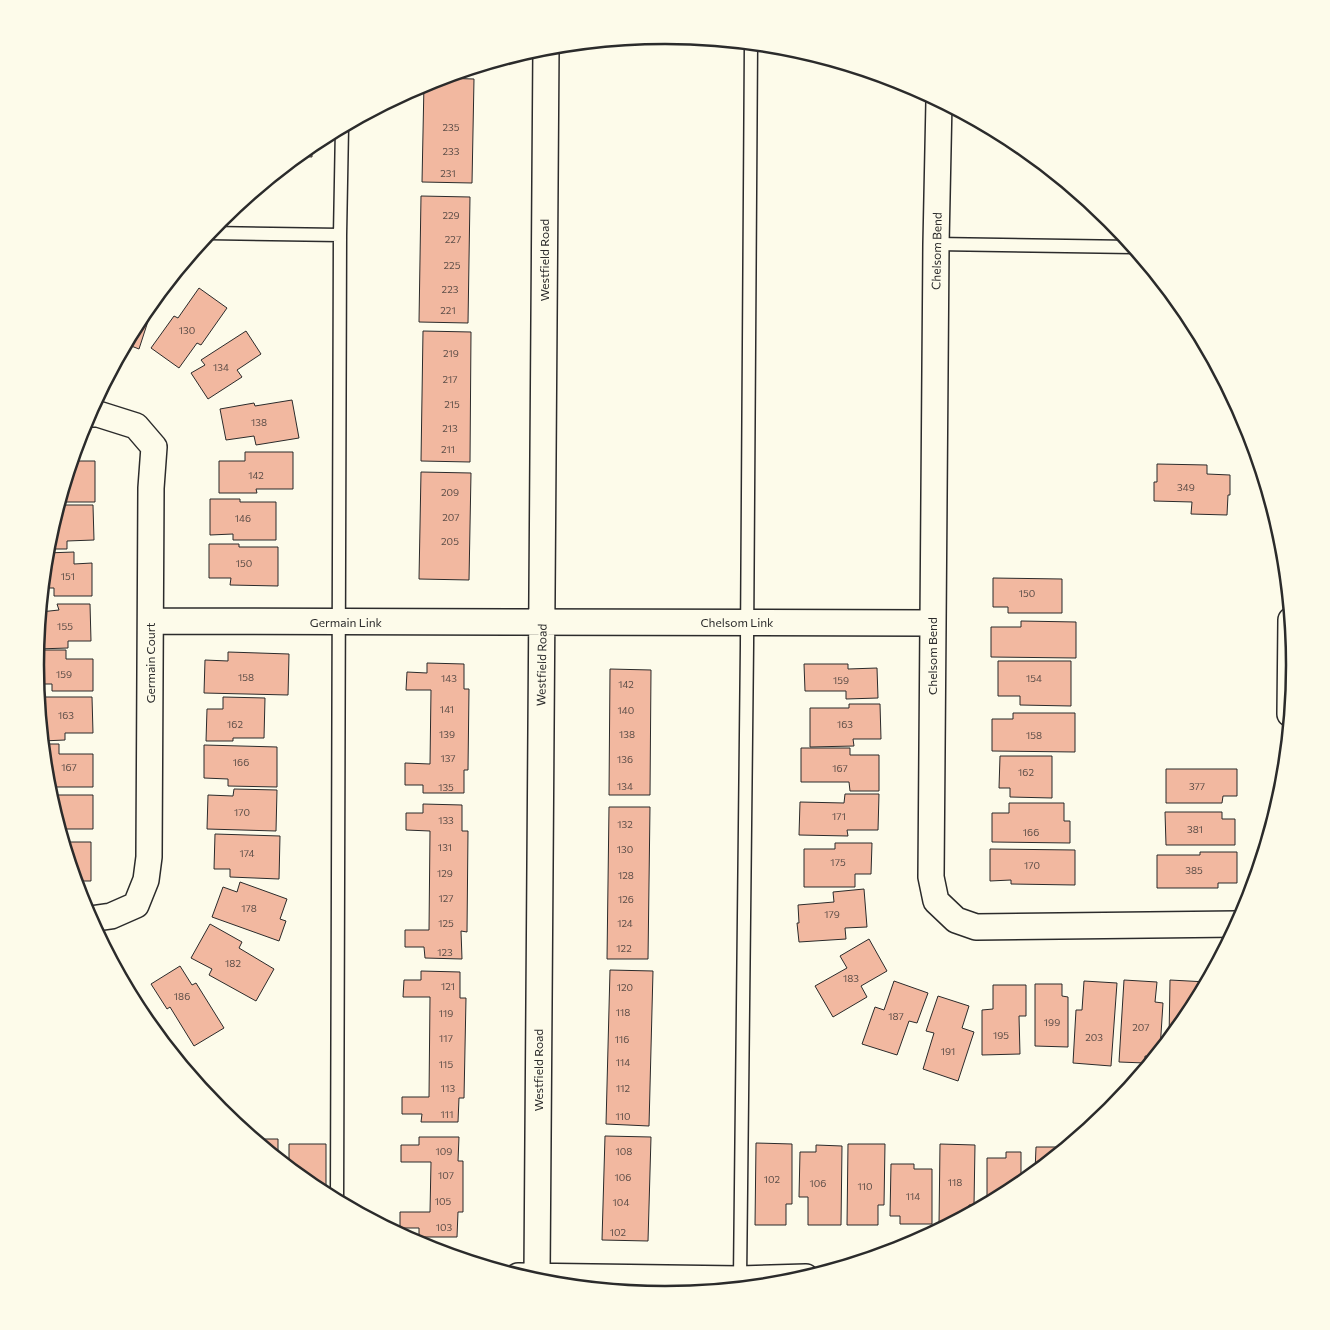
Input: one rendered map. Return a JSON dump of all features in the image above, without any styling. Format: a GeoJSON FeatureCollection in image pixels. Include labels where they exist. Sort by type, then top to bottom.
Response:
{"type":"FeatureCollection","features":[{"type":"Feature","properties":{"kind":"street","name":"Westfield Road"},"geometry":{"type":"LineString","coordinates":[[532,1271],[542,621],[546,56]]}},
{"type":"Feature","properties":{"kind":"street","name":"Chelsom Bend"},"geometry":{"type":"LineString","coordinates":[[939,107],[932,623],[931,877],[936,901],[956,920],[976,927],[1229,924]]}},
{"type":"Feature","properties":{"kind":"street","name":"Germain Court"},"geometry":{"type":"LineString","coordinates":[[97,414],[136,426],[154,447],[151,488],[148,857],[146,880],[136,905],[112,916],[98,918]]}},
{"type":"Feature","properties":{"kind":"street","name":"Germain Link"},"geometry":{"type":"LineString","coordinates":[[150,621],[542,621]]}},
{"type":"Feature","properties":{"kind":"street","name":"Chelsom Link"},"geometry":{"type":"LineString","coordinates":[[542,621],[932,623]]}},
{"type":"Feature","properties":{"kind":"street"},"geometry":{"type":"LineString","coordinates":[[568,1278],[757,1279]]}},
{"type":"Feature","properties":{"kind":"lane"},"geometry":{"type":"LineString","coordinates":[[740,1279],[751,50]]}},
{"type":"Feature","properties":{"kind":"lane"},"geometry":{"type":"LineString","coordinates":[[337,1193],[342,134]]}},
{"type":"Feature","properties":{"kind":"lane"},"geometry":{"type":"LineString","coordinates":[[219,233],[340,235]]}},
{"type":"Feature","properties":{"kind":"lane"},"geometry":{"type":"LineString","coordinates":[[936,244],[1123,246]]}},
{"type":"Feature","properties":{"kind":"building"},"geometry":{"type":"Polygon","coordinates":[[[461,79],[474,79],[472,183],[422,182],[424,92],[461,79]]]}},
{"type":"Feature","properties":{"kind":"building"},"geometry":{"type":"Polygon","coordinates":[[[421,196],[470,197],[468,323],[419,322],[421,196]]]}},
{"type":"Feature","properties":{"kind":"building"},"geometry":{"type":"Polygon","coordinates":[[[199,288],[227,308],[201,345],[197,343],[179,368],[151,348],[174,316],[178,318],[199,288]]]}},
{"type":"Feature","properties":{"kind":"building"},"geometry":{"type":"Polygon","coordinates":[[[149,319],[139,349],[132,346],[149,319]]]}},
{"type":"Feature","properties":{"kind":"building"},"geometry":{"type":"Polygon","coordinates":[[[246,331],[261,354],[237,370],[242,377],[208,399],[191,373],[205,365],[201,360],[246,331]]]}},
{"type":"Feature","properties":{"kind":"building"},"geometry":{"type":"Polygon","coordinates":[[[423,331],[471,332],[470,462],[421,461],[423,331]]]}},
{"type":"Feature","properties":{"kind":"building"},"geometry":{"type":"Polygon","coordinates":[[[292,400],[299,438],[256,445],[254,436],[226,440],[220,409],[254,403],[255,406],[292,400]]]}},
{"type":"Feature","properties":{"kind":"building"},"geometry":{"type":"Polygon","coordinates":[[[245,452],[293,452],[293,489],[256,489],[257,493],[219,493],[219,461],[245,461],[245,452]]]}},
{"type":"Feature","properties":{"kind":"building"},"geometry":{"type":"Polygon","coordinates":[[[78,461],[95,461],[95,502],[66,502],[78,461]]]}},
{"type":"Feature","properties":{"kind":"building"},"geometry":{"type":"Polygon","coordinates":[[[1157,464],[1207,465],[1207,474],[1230,475],[1227,515],[1191,514],[1192,502],[1154,501],[1154,482],[1157,482],[1157,464]]]}},
{"type":"Feature","properties":{"kind":"building"},"geometry":{"type":"Polygon","coordinates":[[[421,472],[471,473],[469,580],[419,579],[421,472]]]}},
{"type":"Feature","properties":{"kind":"building"},"geometry":{"type":"Polygon","coordinates":[[[210,499],[240,499],[240,502],[276,502],[276,540],[233,540],[233,534],[210,535],[210,499]]]}},
{"type":"Feature","properties":{"kind":"building"},"geometry":{"type":"Polygon","coordinates":[[[65,505],[93,505],[94,540],[67,541],[67,549],[55,549],[65,505]]]}},
{"type":"Feature","properties":{"kind":"building"},"geometry":{"type":"Polygon","coordinates":[[[209,544],[239,544],[239,547],[278,547],[278,586],[230,585],[231,578],[209,578],[209,544]]]}},
{"type":"Feature","properties":{"kind":"building"},"geometry":{"type":"Polygon","coordinates":[[[74,552],[74,564],[92,563],[92,596],[54,596],[54,588],[49,588],[54,553],[74,552]]]}},
{"type":"Feature","properties":{"kind":"building"},"geometry":{"type":"Polygon","coordinates":[[[993,578],[1062,579],[1062,613],[1008,613],[1008,607],[993,607],[993,578]]]}},
{"type":"Feature","properties":{"kind":"building"},"geometry":{"type":"Polygon","coordinates":[[[57,604],[90,604],[91,641],[68,641],[68,648],[44,649],[46,611],[59,610],[57,604]]]}},
{"type":"Feature","properties":{"kind":"building"},"geometry":{"type":"Polygon","coordinates":[[[1021,621],[1076,622],[1076,658],[991,657],[991,627],[1021,627],[1021,621]]]}},
{"type":"Feature","properties":{"kind":"building"},"geometry":{"type":"Polygon","coordinates":[[[44,650],[66,650],[66,659],[93,659],[93,691],[52,691],[52,684],[44,684],[44,650]]]}},
{"type":"Feature","properties":{"kind":"building"},"geometry":{"type":"Polygon","coordinates":[[[228,652],[289,654],[288,695],[204,693],[205,660],[228,661],[228,652]]]}},
{"type":"Feature","properties":{"kind":"building"},"geometry":{"type":"Polygon","coordinates":[[[998,661],[1071,661],[1071,706],[1020,705],[1020,696],[998,696],[998,661]]]}},
{"type":"Feature","properties":{"kind":"building"},"geometry":{"type":"Polygon","coordinates":[[[427,663],[464,664],[464,689],[469,689],[468,770],[464,770],[464,793],[423,793],[423,785],[405,785],[405,763],[430,764],[431,690],[406,690],[407,672],[427,673],[427,663]]]}},
{"type":"Feature","properties":{"kind":"building"},"geometry":{"type":"Polygon","coordinates":[[[804,664],[848,664],[848,669],[877,668],[878,698],[846,699],[846,691],[805,691],[804,664]]]}},
{"type":"Feature","properties":{"kind":"building"},"geometry":{"type":"Polygon","coordinates":[[[610,669],[651,670],[650,795],[609,795],[610,669]]]}},
{"type":"Feature","properties":{"kind":"building"},"geometry":{"type":"Polygon","coordinates":[[[45,697],[92,697],[93,733],[65,733],[65,740],[48,741],[45,697]]]}},
{"type":"Feature","properties":{"kind":"building"},"geometry":{"type":"Polygon","coordinates":[[[223,697],[265,698],[264,738],[233,738],[233,741],[206,741],[207,709],[223,709],[223,697]]]}},
{"type":"Feature","properties":{"kind":"building"},"geometry":{"type":"Polygon","coordinates":[[[849,704],[880,704],[881,739],[853,739],[854,746],[810,747],[810,708],[849,708],[849,704]]]}},
{"type":"Feature","properties":{"kind":"building"},"geometry":{"type":"Polygon","coordinates":[[[1013,713],[1075,713],[1075,752],[992,751],[992,719],[1013,719],[1013,713]]]}},
{"type":"Feature","properties":{"kind":"building"},"geometry":{"type":"Polygon","coordinates":[[[49,744],[59,744],[59,754],[93,754],[93,787],[56,787],[49,744]]]}},
{"type":"Feature","properties":{"kind":"building"},"geometry":{"type":"Polygon","coordinates":[[[204,745],[277,747],[277,787],[228,786],[228,779],[204,778],[204,745]]]}},
{"type":"Feature","properties":{"kind":"building"},"geometry":{"type":"Polygon","coordinates":[[[801,748],[850,748],[850,755],[879,755],[879,791],[850,791],[849,782],[801,782],[801,748]]]}},
{"type":"Feature","properties":{"kind":"building"},"geometry":{"type":"Polygon","coordinates":[[[1000,756],[1052,756],[1052,798],[1010,797],[1010,788],[999,788],[1000,756]]]}},
{"type":"Feature","properties":{"kind":"building"},"geometry":{"type":"Polygon","coordinates":[[[1166,769],[1237,769],[1237,796],[1223,796],[1222,803],[1166,803],[1166,769]]]}},
{"type":"Feature","properties":{"kind":"building"},"geometry":{"type":"Polygon","coordinates":[[[234,789],[277,790],[276,831],[207,829],[208,795],[233,796],[234,789]]]}},
{"type":"Feature","properties":{"kind":"building"},"geometry":{"type":"Polygon","coordinates":[[[845,794],[879,794],[878,830],[847,830],[848,836],[799,835],[800,802],[844,803],[845,794]]]}},
{"type":"Feature","properties":{"kind":"building"},"geometry":{"type":"Polygon","coordinates":[[[58,795],[93,795],[93,829],[66,829],[58,795]]]}},
{"type":"Feature","properties":{"kind":"building"},"geometry":{"type":"Polygon","coordinates":[[[1009,803],[1064,803],[1064,821],[1070,821],[1070,843],[992,842],[992,813],[1009,813],[1009,803]]]}},
{"type":"Feature","properties":{"kind":"building"},"geometry":{"type":"Polygon","coordinates":[[[423,804],[462,805],[462,831],[468,831],[467,932],[461,931],[462,959],[425,958],[424,947],[405,947],[405,930],[429,930],[430,831],[406,830],[406,813],[423,813],[423,804]]]}},
{"type":"Feature","properties":{"kind":"building"},"geometry":{"type":"Polygon","coordinates":[[[609,807],[650,807],[648,959],[607,959],[609,807]]]}},
{"type":"Feature","properties":{"kind":"building"},"geometry":{"type":"Polygon","coordinates":[[[1165,812],[1222,812],[1222,819],[1235,819],[1235,845],[1166,845],[1165,812]]]}},
{"type":"Feature","properties":{"kind":"building"},"geometry":{"type":"Polygon","coordinates":[[[215,834],[280,836],[279,879],[230,877],[230,869],[214,869],[215,834]]]}},
{"type":"Feature","properties":{"kind":"building"},"geometry":{"type":"Polygon","coordinates":[[[70,842],[91,842],[91,881],[83,881],[70,842]]]}},
{"type":"Feature","properties":{"kind":"building"},"geometry":{"type":"Polygon","coordinates":[[[835,843],[872,843],[871,874],[855,874],[855,887],[804,887],[804,849],[835,849],[835,843]]]}},
{"type":"Feature","properties":{"kind":"building"},"geometry":{"type":"Polygon","coordinates":[[[990,849],[1075,850],[1075,885],[1011,884],[1011,880],[990,881],[990,849]]]}},
{"type":"Feature","properties":{"kind":"building"},"geometry":{"type":"Polygon","coordinates":[[[1200,852],[1237,852],[1237,883],[1218,883],[1218,888],[1157,888],[1157,855],[1200,855],[1200,852]]]}},
{"type":"Feature","properties":{"kind":"building"},"geometry":{"type":"Polygon","coordinates":[[[240,882],[287,899],[280,919],[286,921],[279,941],[212,917],[223,887],[237,892],[240,882]]]}},
{"type":"Feature","properties":{"kind":"building"},"geometry":{"type":"Polygon","coordinates":[[[864,889],[867,927],[845,928],[846,939],[799,942],[798,905],[834,902],[833,892],[864,889]]]}},
{"type":"Feature","properties":{"kind":"building"},"geometry":{"type":"Polygon","coordinates":[[[210,924],[242,942],[239,948],[274,969],[256,1001],[209,975],[212,969],[191,958],[210,924]]]}},
{"type":"Feature","properties":{"kind":"building"},"geometry":{"type":"Polygon","coordinates":[[[869,939],[887,971],[861,986],[867,997],[833,1017],[815,986],[847,968],[840,956],[869,939]]]}},
{"type":"Feature","properties":{"kind":"building"},"geometry":{"type":"Polygon","coordinates":[[[180,966],[192,985],[196,983],[224,1028],[194,1046],[170,1007],[167,1009],[151,984],[180,966]]]}},
{"type":"Feature","properties":{"kind":"building"},"geometry":{"type":"Polygon","coordinates":[[[610,970],[653,971],[649,1126],[606,1124],[610,970]]]}},
{"type":"Feature","properties":{"kind":"building"},"geometry":{"type":"Polygon","coordinates":[[[421,971],[460,972],[460,998],[466,998],[464,1098],[459,1098],[458,1122],[421,1122],[422,1114],[402,1114],[402,1097],[429,1097],[430,997],[403,997],[404,980],[421,980],[421,971]]]}},
{"type":"Feature","properties":{"kind":"building"},"geometry":{"type":"Polygon","coordinates":[[[1124,980],[1157,982],[1155,1002],[1163,1003],[1161,1039],[1147,1056],[1145,1056],[1142,1063],[1119,1062],[1124,980]]]}},
{"type":"Feature","properties":{"kind":"building"},"geometry":{"type":"Polygon","coordinates":[[[1170,980],[1200,982],[1182,1010],[1169,1028],[1170,980]]]}},
{"type":"Feature","properties":{"kind":"building"},"geometry":{"type":"Polygon","coordinates":[[[894,981],[928,993],[917,1023],[909,1021],[897,1055],[862,1044],[875,1007],[884,1010],[894,981]]]}},
{"type":"Feature","properties":{"kind":"building"},"geometry":{"type":"Polygon","coordinates":[[[1084,981],[1117,983],[1111,1066],[1073,1063],[1076,1010],[1082,1010],[1084,981]]]}},
{"type":"Feature","properties":{"kind":"building"},"geometry":{"type":"Polygon","coordinates":[[[1035,984],[1062,984],[1062,996],[1068,997],[1068,1047],[1035,1046],[1035,984]]]}},
{"type":"Feature","properties":{"kind":"building"},"geometry":{"type":"Polygon","coordinates":[[[993,985],[1026,985],[1026,1016],[1019,1016],[1020,1054],[982,1055],[982,1010],[993,1009],[993,985]]]}},
{"type":"Feature","properties":{"kind":"building"},"geometry":{"type":"Polygon","coordinates":[[[938,996],[969,1006],[962,1028],[974,1032],[958,1081],[923,1069],[934,1033],[926,1031],[938,996]]]}},
{"type":"Feature","properties":{"kind":"building"},"geometry":{"type":"Polygon","coordinates":[[[605,1136],[651,1137],[648,1241],[602,1240],[605,1136]]]}},
{"type":"Feature","properties":{"kind":"building"},"geometry":{"type":"Polygon","coordinates":[[[419,1137],[459,1137],[458,1161],[463,1161],[463,1212],[458,1212],[457,1237],[423,1237],[419,1235],[419,1228],[400,1227],[400,1212],[430,1212],[431,1162],[401,1162],[401,1145],[419,1145],[419,1137]]]}},
{"type":"Feature","properties":{"kind":"building"},"geometry":{"type":"Polygon","coordinates":[[[264,1139],[278,1139],[278,1151],[264,1139]]]}},
{"type":"Feature","properties":{"kind":"building"},"geometry":{"type":"Polygon","coordinates":[[[756,1143],[792,1144],[792,1204],[786,1204],[786,1225],[755,1225],[756,1143]]]}},
{"type":"Feature","properties":{"kind":"building"},"geometry":{"type":"Polygon","coordinates":[[[289,1144],[326,1144],[326,1186],[320,1182],[289,1159],[289,1144]]]}},
{"type":"Feature","properties":{"kind":"building"},"geometry":{"type":"Polygon","coordinates":[[[848,1144],[885,1144],[884,1205],[878,1205],[878,1225],[847,1225],[848,1144]]]}},
{"type":"Feature","properties":{"kind":"building"},"geometry":{"type":"Polygon","coordinates":[[[940,1144],[975,1145],[974,1204],[939,1222],[940,1144]]]}},
{"type":"Feature","properties":{"kind":"building"},"geometry":{"type":"Polygon","coordinates":[[[816,1145],[842,1146],[841,1225],[808,1225],[808,1197],[799,1197],[800,1152],[816,1152],[816,1145]]]}},
{"type":"Feature","properties":{"kind":"building"},"geometry":{"type":"Polygon","coordinates":[[[1036,1147],[1057,1147],[1043,1158],[1035,1164],[1036,1147]]]}},
{"type":"Feature","properties":{"kind":"building"},"geometry":{"type":"Polygon","coordinates":[[[1006,1152],[1021,1152],[1021,1174],[987,1196],[987,1158],[1006,1158],[1006,1152]]]}},
{"type":"Feature","properties":{"kind":"building"},"geometry":{"type":"Polygon","coordinates":[[[891,1164],[914,1164],[914,1169],[932,1169],[932,1224],[900,1224],[900,1216],[890,1216],[891,1164]]]}}]}
